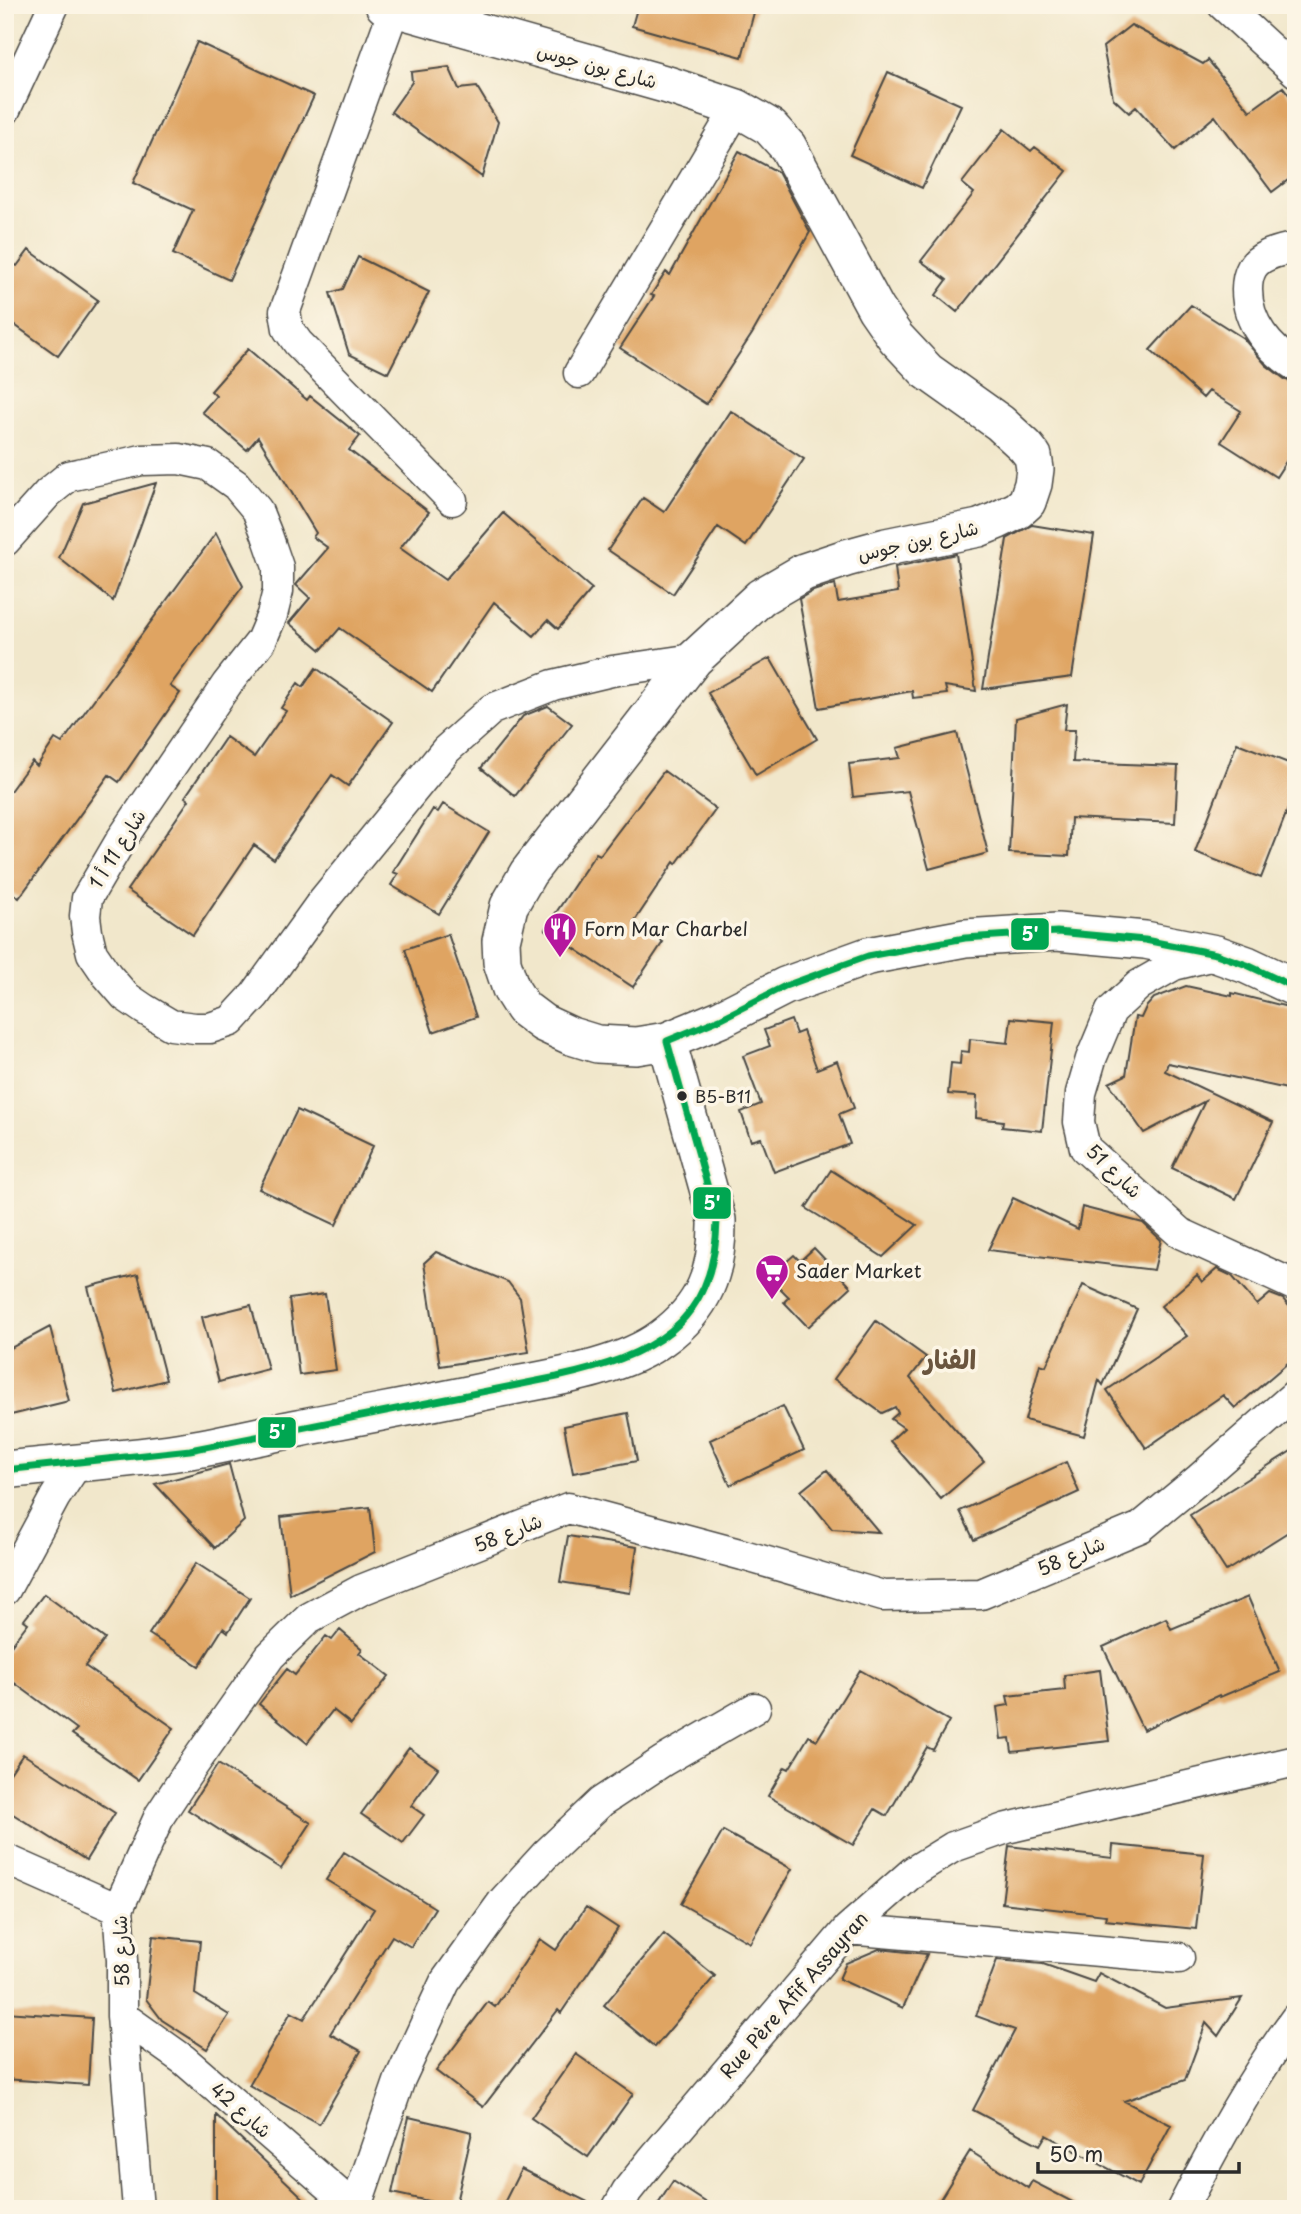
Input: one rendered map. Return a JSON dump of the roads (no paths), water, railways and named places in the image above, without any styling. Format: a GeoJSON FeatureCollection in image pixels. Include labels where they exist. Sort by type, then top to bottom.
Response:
{"type":"FeatureCollection","features":[{"type":"Feature","properties":{"kind":"street"},"geometry":{"type":"LineString","coordinates":[[5,110],[54,5]]}},
{"type":"Feature","properties":{"kind":"street"},"geometry":{"type":"LineString","coordinates":[[1223,5],[1296,72]]}},
{"type":"Feature","properties":{"kind":"street"},"geometry":{"type":"LineString","coordinates":[[389,7],[285,311],[288,329],[298,343],[452,500]]}},
{"type":"Feature","properties":{"kind":"street","name":"شارع بون جوس"},"geometry":{"type":"LineString","coordinates":[[389,7],[668,85],[737,108],[770,127],[788,147],[876,309],[896,338],[927,371],[1000,424],[1025,446],[1033,456],[1035,469],[1027,502],[1017,510],[979,528],[886,547],[804,572],[761,597],[694,659],[528,873],[509,906],[501,942],[502,962],[511,989],[523,1008],[543,1023],[571,1036],[597,1044],[636,1046],[667,1041],[720,1019],[785,986],[868,956],[964,938],[1057,932],[1145,940],[1216,954],[1296,988]]}},
{"type":"Feature","properties":{"kind":"street"},"geometry":{"type":"LineString","coordinates":[[579,373],[737,108]]}},
{"type":"Feature","properties":{"kind":"street"},"geometry":{"type":"LineString","coordinates":[[1296,247],[1267,256],[1252,266],[1247,294],[1249,309],[1256,326],[1271,347],[1296,366]]}},
{"type":"Feature","properties":{"kind":"street","name":"شارع 11 أ 1"},"geometry":{"type":"LineString","coordinates":[[5,541],[48,493],[69,476],[142,460],[179,460],[208,465],[236,485],[257,510],[267,535],[278,567],[278,591],[261,641],[227,684],[128,829],[87,898],[85,916],[92,953],[107,975],[125,996],[144,1010],[172,1024],[195,1028],[210,1028],[231,1021],[255,995],[322,902],[446,750],[492,709],[553,685],[612,671],[694,659]]}},
{"type":"Feature","properties":{"kind":"street","name":"شارع 51"},"geometry":{"type":"LineString","coordinates":[[1216,954],[1174,965],[1139,985],[1111,1011],[1091,1059],[1081,1093],[1079,1122],[1085,1148],[1180,1233],[1296,1286]]}},
{"type":"Feature","properties":{"kind":"street"},"geometry":{"type":"LineString","coordinates":[[5,1470],[189,1451],[586,1371],[660,1340],[681,1323],[703,1296],[718,1245],[717,1220],[667,1041]]}},
{"type":"Feature","properties":{"kind":"street","name":"شارع 58"},"geometry":{"type":"LineString","coordinates":[[138,2209],[122,2016],[118,1909],[137,1861],[160,1815],[223,1720],[270,1656],[309,1618],[361,1590],[568,1508],[883,1596],[981,1594],[1141,1527],[1296,1394]]}},
{"type":"Feature","properties":{"kind":"street"},"geometry":{"type":"LineString","coordinates":[[5,1590],[55,1497],[78,1462]]}},
{"type":"Feature","properties":{"kind":"street"},"geometry":{"type":"LineString","coordinates":[[355,2208],[400,2079],[445,1982],[504,1900],[545,1855],[601,1802],[663,1761],[755,1708]]}},
{"type":"Feature","properties":{"kind":"street","name":"Rue Père Afif Assayran"},"geometry":{"type":"LineString","coordinates":[[617,2209],[627,2191],[651,2161],[848,1929],[914,1871],[953,1847],[1007,1828],[1296,1761]]}},
{"type":"Feature","properties":{"kind":"street"},"geometry":{"type":"LineString","coordinates":[[5,1859],[118,1909]]}},
{"type":"Feature","properties":{"kind":"street"},"geometry":{"type":"LineString","coordinates":[[848,1929],[1179,1958]]}},
{"type":"Feature","properties":{"kind":"street","name":"شارع 42"},"geometry":{"type":"LineString","coordinates":[[122,2016],[184,2060],[355,2208]]}},
{"type":"Feature","properties":{"kind":"street"},"geometry":{"type":"LineString","coordinates":[[1182,2209],[1226,2125],[1266,2058],[1296,2018]]}},
{"type":"Feature","properties":{"kind":"place","name":"Forn Mar Charbel"},"geometry":{"type":"Point","coordinates":[560,959]}},
{"type":"Feature","properties":{"kind":"place","name":"B5-B11"},"geometry":{"type":"Point","coordinates":[682,1096]}},
{"type":"Feature","properties":{"kind":"place","name":"Sader Market"},"geometry":{"type":"Point","coordinates":[772,1301]}},
{"type":"Feature","properties":{"kind":"district","name":"الفنار"},"geometry":{"type":"Point","coordinates":[950,1360]}}]}
